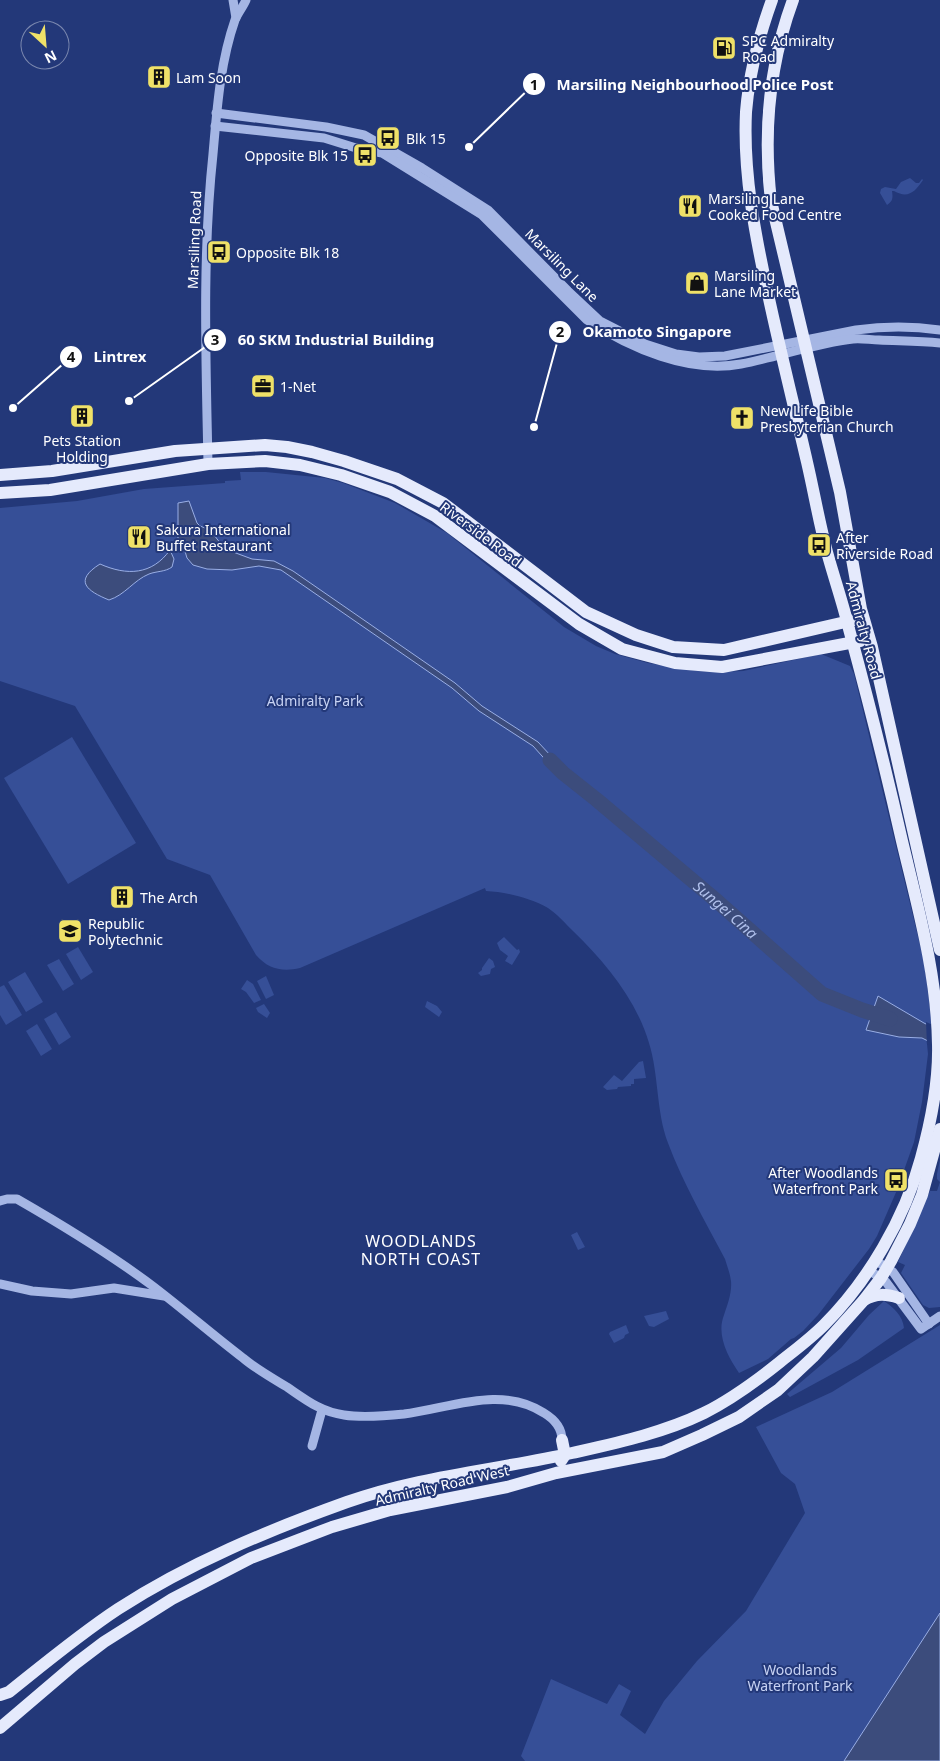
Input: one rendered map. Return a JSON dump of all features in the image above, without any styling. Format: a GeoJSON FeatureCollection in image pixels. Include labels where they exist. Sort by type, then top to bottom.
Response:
{"type":"FeatureCollection","features":[{"type":"Feature","properties":{"kind":"main road","name":"Admiralty Road"},"geometry":{"type":"LineString","coordinates":[[772,0],[764,24],[750,83],[746,134],[751,208],[780,350],[826,548],[848,622],[924,934],[934,987],[939,1049],[935,1098],[921,1158],[911,1188],[897,1220],[872,1265]]}},
{"type":"Feature","properties":{"kind":"main road","name":"Admiralty Road"},"geometry":{"type":"LineString","coordinates":[[793,0],[782,29],[772,80],[767,134],[767,167],[772,210],[845,516],[864,618],[938,929],[940,950]]}},
{"type":"Feature","properties":{"kind":"main road","name":"Riverside Road"},"geometry":{"type":"LineString","coordinates":[[0,475],[52,471],[175,451],[265,445],[287,447],[344,461],[397,478],[443,504],[586,612],[636,635],[673,647],[724,650],[864,618]]}},
{"type":"Feature","properties":{"kind":"main road","name":"Riverside Road"},"geometry":{"type":"LineString","coordinates":[[0,493],[50,490],[208,464],[265,461],[300,465],[342,475],[390,492],[447,524],[486,556],[578,624],[622,649],[675,663],[722,667],[869,638]]}},
{"type":"Feature","properties":{"kind":"main road"},"geometry":{"type":"LineString","coordinates":[[884,1272],[910,1224],[922,1196],[940,1129]]}},
{"type":"Feature","properties":{"kind":"main road","name":"Admiralty Road West"},"geometry":{"type":"LineString","coordinates":[[0,1695],[9,1692],[68,1645],[115,1611],[180,1573],[237,1546],[347,1502],[386,1489],[434,1478],[585,1450],[662,1430],[699,1416],[742,1393],[804,1343],[846,1301],[872,1265]]}},
{"type":"Feature","properties":{"kind":"main road","name":"Admiralty Road West"},"geometry":{"type":"LineString","coordinates":[[0,1728],[75,1664],[104,1642],[172,1599],[251,1558],[332,1527],[390,1510],[507,1486],[583,1467],[663,1452],[740,1416],[778,1390],[814,1357],[864,1300],[884,1272]]}},
{"type":"Feature","properties":{"kind":"main road"},"geometry":{"type":"LineString","coordinates":[[864,1300],[874,1295],[882,1294],[899,1298]]}},
{"type":"Feature","properties":{"kind":"main road"},"geometry":{"type":"LineString","coordinates":[[562,1440],[568,1445],[585,1450]]}},
{"type":"Feature","properties":{"kind":"main road"},"geometry":{"type":"LineString","coordinates":[[556,1473],[565,1454],[562,1440]]}},
{"type":"Feature","properties":{"kind":"main road"},"geometry":{"type":"LineString","coordinates":[[565,1454],[583,1467]]}},
{"type":"Feature","properties":{"kind":"street"},"geometry":{"type":"LineString","coordinates":[[234,0],[246,1]]}},
{"type":"Feature","properties":{"kind":"street","name":"Marsiling Road"},"geometry":{"type":"LineString","coordinates":[[234,0],[236,18]]}},
{"type":"Feature","properties":{"kind":"street","name":"Marsiling Road"},"geometry":{"type":"LineString","coordinates":[[208,464],[207,228],[215,126],[222,72],[236,18],[246,1]]}},
{"type":"Feature","properties":{"kind":"street","name":"Marsiling Lane"},"geometry":{"type":"LineString","coordinates":[[216,114],[326,127],[364,136],[422,168],[488,210],[566,294]]}},
{"type":"Feature","properties":{"kind":"street","name":"Marsiling Lane"},"geometry":{"type":"LineString","coordinates":[[215,126],[324,138],[356,148],[382,153],[482,214],[566,294],[600,321],[645,344],[676,354],[699,357],[725,356],[780,350],[877,327],[905,326],[940,330]]}},
{"type":"Feature","properties":{"kind":"street","name":"Marsiling Lane"},"geometry":{"type":"LineString","coordinates":[[804,345],[853,339],[940,343]]}},
{"type":"Feature","properties":{"kind":"street"},"geometry":{"type":"LineString","coordinates":[[0,1201],[17,1199],[83,1238],[166,1296],[244,1360],[322,1410],[343,1415],[380,1416],[405,1414],[484,1399],[518,1401],[534,1406],[548,1415],[559,1427],[562,1433],[562,1440]]}},
{"type":"Feature","properties":{"kind":"street"},"geometry":{"type":"LineString","coordinates":[[872,1265],[901,1284],[925,1326]]}},
{"type":"Feature","properties":{"kind":"street"},"geometry":{"type":"LineString","coordinates":[[884,1272],[886,1282],[925,1326]]}},
{"type":"Feature","properties":{"kind":"street"},"geometry":{"type":"LineString","coordinates":[[0,1284],[32,1291],[70,1294],[114,1288],[166,1296]]}},
{"type":"Feature","properties":{"kind":"street"},"geometry":{"type":"LineString","coordinates":[[925,1326],[940,1316]]}},
{"type":"Feature","properties":{"kind":"street"},"geometry":{"type":"LineString","coordinates":[[312,1446],[322,1410]]}},
{"type":"Feature","properties":{"kind":"green space"},"geometry":{"type":"Polygon","coordinates":[[[910,178],[916,183],[923,180],[911,193],[903,194],[892,191],[892,199],[887,205],[880,193],[881,189],[885,187],[896,189],[901,182],[910,178]]]}},
{"type":"Feature","properties":{"kind":"green space","name":"Admiralty Park"},"geometry":{"type":"Polygon","coordinates":[[[240,472],[266,472],[325,478],[395,503],[447,533],[564,627],[596,646],[615,654],[648,663],[697,671],[743,671],[821,654],[850,666],[854,674],[924,961],[932,1024],[925,1024],[928,1054],[922,1102],[914,1142],[897,1190],[877,1236],[818,1315],[803,1331],[768,1359],[739,1373],[727,1353],[721,1330],[730,1294],[730,1275],[725,1259],[687,1187],[668,1143],[661,1118],[652,1055],[643,1027],[628,996],[608,968],[558,916],[534,901],[510,894],[486,891],[485,888],[300,968],[287,970],[265,964],[256,955],[210,875],[167,859],[75,706],[0,681],[0,508],[77,501],[144,489],[225,483],[225,481],[241,480],[240,472]]]}},
{"type":"Feature","properties":{"kind":"green space"},"geometry":{"type":"Polygon","coordinates":[[[72,737],[136,843],[68,884],[4,778],[72,737]]]}},
{"type":"Feature","properties":{"kind":"green space"},"geometry":{"type":"Polygon","coordinates":[[[504,937],[517,950],[519,949],[520,952],[512,965],[505,961],[508,956],[500,950],[497,943],[504,937]]]}},
{"type":"Feature","properties":{"kind":"green space"},"geometry":{"type":"Polygon","coordinates":[[[78,947],[93,972],[81,980],[66,954],[78,947]]]}},
{"type":"Feature","properties":{"kind":"green space"},"geometry":{"type":"Polygon","coordinates":[[[489,958],[493,961],[495,967],[491,969],[490,974],[481,976],[478,973],[489,958]]]}},
{"type":"Feature","properties":{"kind":"green space"},"geometry":{"type":"Polygon","coordinates":[[[59,959],[74,984],[63,991],[47,965],[59,959]]]}},
{"type":"Feature","properties":{"kind":"green space"},"geometry":{"type":"Polygon","coordinates":[[[25,972],[43,1002],[26,1012],[8,982],[25,972]]]}},
{"type":"Feature","properties":{"kind":"green space"},"geometry":{"type":"Polygon","coordinates":[[[266,976],[274,995],[266,999],[257,981],[266,976]]]}},
{"type":"Feature","properties":{"kind":"green space"},"geometry":{"type":"Polygon","coordinates":[[[247,980],[253,984],[261,1000],[254,1003],[246,992],[241,989],[247,980]]]}},
{"type":"Feature","properties":{"kind":"green space"},"geometry":{"type":"Polygon","coordinates":[[[4,985],[22,1015],[6,1025],[0,1015],[0,987],[4,985]]]}},
{"type":"Feature","properties":{"kind":"green space"},"geometry":{"type":"Polygon","coordinates":[[[427,1001],[437,1006],[442,1012],[439,1017],[425,1007],[427,1001]]]}},
{"type":"Feature","properties":{"kind":"green space"},"geometry":{"type":"Polygon","coordinates":[[[264,1004],[270,1013],[267,1018],[258,1012],[256,1008],[264,1004]]]}},
{"type":"Feature","properties":{"kind":"green space"},"geometry":{"type":"Polygon","coordinates":[[[56,1012],[71,1037],[59,1045],[44,1019],[56,1012]]]}},
{"type":"Feature","properties":{"kind":"green space"},"geometry":{"type":"Polygon","coordinates":[[[37,1024],[52,1049],[41,1056],[26,1031],[37,1024]]]}},
{"type":"Feature","properties":{"kind":"green space"},"geometry":{"type":"Polygon","coordinates":[[[643,1061],[646,1078],[634,1079],[634,1084],[631,1084],[631,1086],[618,1087],[617,1089],[607,1090],[603,1087],[614,1075],[622,1081],[639,1062],[643,1061]]]}},
{"type":"Feature","properties":{"kind":"green space"},"geometry":{"type":"Polygon","coordinates":[[[940,1160],[940,1182],[937,1179],[937,1174],[940,1160]]]}},
{"type":"Feature","properties":{"kind":"green space"},"geometry":{"type":"Polygon","coordinates":[[[940,1182],[940,1307],[929,1308],[923,1305],[901,1273],[905,1265],[898,1262],[930,1191],[937,1191],[940,1182]]]}},
{"type":"Feature","properties":{"kind":"green space"},"geometry":{"type":"Polygon","coordinates":[[[577,1232],[585,1247],[578,1250],[571,1235],[577,1232]]]}},
{"type":"Feature","properties":{"kind":"green space"},"geometry":{"type":"Polygon","coordinates":[[[884,1301],[900,1316],[904,1328],[858,1360],[790,1397],[787,1394],[841,1348],[869,1315],[884,1301]]]}},
{"type":"Feature","properties":{"kind":"green space"},"geometry":{"type":"Polygon","coordinates":[[[666,1311],[669,1319],[654,1327],[649,1326],[644,1316],[666,1311]]]}},
{"type":"Feature","properties":{"kind":"green space"},"geometry":{"type":"Polygon","coordinates":[[[626,1325],[629,1333],[614,1343],[609,1334],[610,1332],[626,1325]]]}},
{"type":"Feature","properties":{"kind":"green space","name":"Woodlands Waterfront Park"},"geometry":{"type":"Polygon","coordinates":[[[940,1325],[940,1614],[845,1761],[525,1761],[521,1756],[551,1679],[607,1704],[619,1684],[631,1691],[620,1715],[645,1734],[664,1701],[697,1661],[746,1611],[805,1513],[795,1484],[781,1473],[756,1427],[832,1392],[940,1325]]]}},
{"type":"Feature","properties":{"kind":"shaded area"},"geometry":{"type":"Polygon","coordinates":[[[189,501],[197,523],[210,530],[225,549],[252,559],[274,561],[293,571],[455,683],[482,706],[538,742],[565,771],[560,776],[533,746],[479,711],[452,688],[281,570],[259,566],[232,570],[207,569],[193,565],[187,558],[184,548],[178,539],[178,503],[189,501]]]}},
{"type":"Feature","properties":{"kind":"shaded area"},"geometry":{"type":"Polygon","coordinates":[[[170,550],[174,559],[172,567],[144,577],[115,598],[109,600],[101,597],[86,585],[85,580],[87,576],[100,564],[120,570],[138,571],[147,569],[155,564],[170,550]]]}},
{"type":"Feature","properties":{"kind":"shaded area"},"geometry":{"type":"Polygon","coordinates":[[[878,996],[940,1031],[940,1047],[922,1038],[899,1037],[866,1030],[878,996]]]}},
{"type":"Feature","properties":{"kind":"shaded area"},"geometry":{"type":"Polygon","coordinates":[[[940,1613],[940,1761],[844,1761],[940,1613]]]}},
{"type":"Feature","properties":{"kind":"pier"},"geometry":{"type":"Polygon","coordinates":[[[926,1022],[940,1028],[940,1050],[927,1044],[926,1022]]]}},
{"type":"Feature","properties":{"kind":"waterway","name":"Sungei Cina"},"geometry":{"type":"LineString","coordinates":[[550,760],[563,773],[718,902],[822,994],[890,1019]]}},
{"type":"Feature","properties":{"kind":"place","name":"SPC Admiralty Road"},"geometry":{"type":"Point","coordinates":[724,48]}},
{"type":"Feature","properties":{"kind":"place","name":"Lam Soon"},"geometry":{"type":"Point","coordinates":[159,77]}},
{"type":"Feature","properties":{"kind":"place","name":"Blk 15"},"geometry":{"type":"Point","coordinates":[388,138]}},
{"type":"Feature","properties":{"kind":"place","name":"Marsiling Neighbourhood Police Post"},"geometry":{"type":"Point","coordinates":[469,147]}},
{"type":"Feature","properties":{"kind":"place","name":"Opposite Blk 15"},"geometry":{"type":"Point","coordinates":[365,155]}},
{"type":"Feature","properties":{"kind":"place","name":"Marsiling Lane Cooked Food Centre"},"geometry":{"type":"Point","coordinates":[690,206]}},
{"type":"Feature","properties":{"kind":"place","name":"Opposite Blk 18"},"geometry":{"type":"Point","coordinates":[219,252]}},
{"type":"Feature","properties":{"kind":"place","name":"Marsiling Lane Market"},"geometry":{"type":"Point","coordinates":[697,283]}},
{"type":"Feature","properties":{"kind":"place","name":"1-Net"},"geometry":{"type":"Point","coordinates":[263,386]}},
{"type":"Feature","properties":{"kind":"place","name":"60 SKM Industrial Building"},"geometry":{"type":"Point","coordinates":[129,401]}},
{"type":"Feature","properties":{"kind":"place","name":"Lintrex"},"geometry":{"type":"Point","coordinates":[13,408]}},
{"type":"Feature","properties":{"kind":"place","name":"Pets Station Holding"},"geometry":{"type":"Point","coordinates":[82,416]}},
{"type":"Feature","properties":{"kind":"place","name":"New Life Bible Presbyterian Church"},"geometry":{"type":"Point","coordinates":[742,418]}},
{"type":"Feature","properties":{"kind":"place","name":"Okamoto Singapore"},"geometry":{"type":"Point","coordinates":[534,427]}},
{"type":"Feature","properties":{"kind":"place","name":"Sakura International Buffet Restaurant"},"geometry":{"type":"Point","coordinates":[139,537]}},
{"type":"Feature","properties":{"kind":"place","name":"After Riverside Road"},"geometry":{"type":"Point","coordinates":[819,545]}},
{"type":"Feature","properties":{"kind":"place","name":"The Arch"},"geometry":{"type":"Point","coordinates":[122,897]}},
{"type":"Feature","properties":{"kind":"place","name":"Republic Polytechnic"},"geometry":{"type":"Point","coordinates":[70,931]}},
{"type":"Feature","properties":{"kind":"place","name":"After Woodlands Waterfront Park"},"geometry":{"type":"Point","coordinates":[896,1180]}},
{"type":"Feature","properties":{"kind":"district","name":"WOODLANDS NORTH COAST"},"geometry":{"type":"Point","coordinates":[421,1250]}}]}
